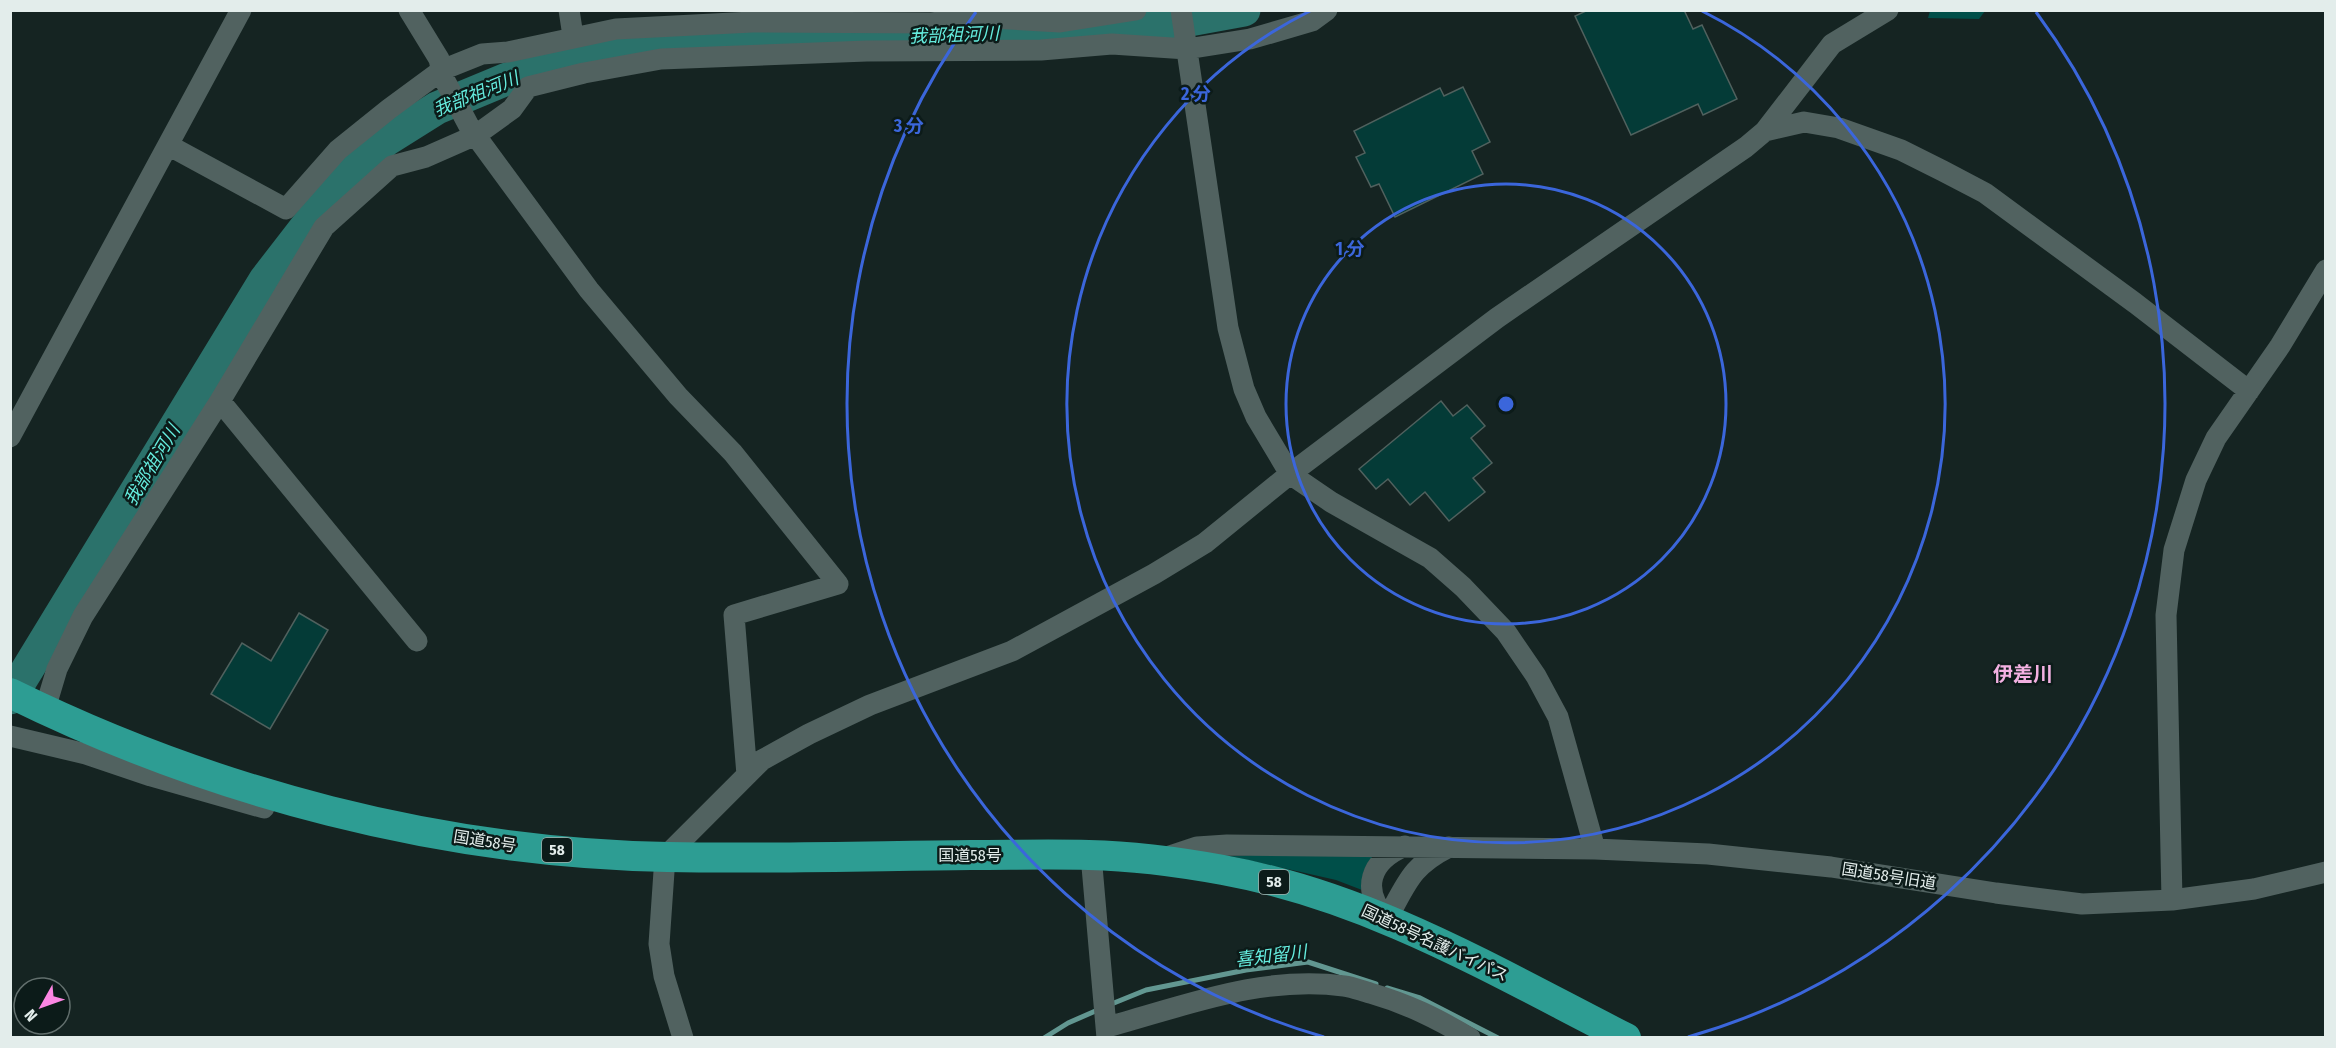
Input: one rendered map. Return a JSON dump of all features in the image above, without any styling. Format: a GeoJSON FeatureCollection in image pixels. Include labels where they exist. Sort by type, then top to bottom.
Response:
{"type":"FeatureCollection","features":[{"type":"Feature","properties":{"kind":"highway","name":"国道58号"},"geometry":{"type":"LineString","coordinates":[[29,702],[144,751],[271,795],[394,827],[524,847],[665,857],[1091,855]]}},
{"type":"Feature","properties":{"kind":"highway","name":"国道58号名護バイパス"},"geometry":{"type":"LineString","coordinates":[[1091,855],[1228,871],[1350,904],[1436,940],[1626,1038]]}},
{"type":"Feature","properties":{"kind":"street"},"geometry":{"type":"LineString","coordinates":[[10,437],[241,10]]}},
{"type":"Feature","properties":{"kind":"street"},"geometry":{"type":"LineString","coordinates":[[409,10],[439,59],[442,74],[473,132],[588,290],[678,396],[733,453],[838,584],[734,615],[747,775]]}},
{"type":"Feature","properties":{"kind":"street"},"geometry":{"type":"LineString","coordinates":[[569,10],[573,36]]}},
{"type":"Feature","properties":{"kind":"street"},"geometry":{"type":"LineString","coordinates":[[168,145],[286,209],[338,150],[442,74],[482,54],[508,52],[573,36],[616,29],[752,22],[932,23],[976,17],[1060,22],[1136,10]]}},
{"type":"Feature","properties":{"kind":"street"},"geometry":{"type":"LineString","coordinates":[[1181,10],[1228,328],[1244,389],[1256,417],[1290,474],[1331,502],[1430,558],[1463,587],[1506,632],[1536,676],[1558,717],[1595,849]]}},
{"type":"Feature","properties":{"kind":"street"},"geometry":{"type":"LineString","coordinates":[[29,702],[57,669],[82,616],[220,401],[324,227],[392,166],[426,157],[512,110],[528,87],[584,73],[661,59],[867,51],[1041,50],[1112,44],[1186,44],[1250,39],[1312,21],[1327,10]]}},
{"type":"Feature","properties":{"kind":"street"},"geometry":{"type":"LineString","coordinates":[[683,1038],[664,976],[659,945],[665,857],[762,760],[809,734],[870,705],[1012,651],[1154,574],[1205,543],[1290,474],[1497,318],[1746,147],[1765,131],[1832,44],[1888,10]]}},
{"type":"Feature","properties":{"kind":"street"},"geometry":{"type":"LineString","coordinates":[[1765,131],[1804,122],[1839,128],[1900,150],[1985,193],[2248,391]]}},
{"type":"Feature","properties":{"kind":"street"},"geometry":{"type":"LineString","coordinates":[[2172,900],[2166,615],[2174,550],[2196,480],[2216,438],[2280,346],[2325,270]]}},
{"type":"Feature","properties":{"kind":"street"},"geometry":{"type":"LineString","coordinates":[[220,401],[417,641]]}},
{"type":"Feature","properties":{"kind":"street"},"geometry":{"type":"LineString","coordinates":[[13,736],[86,754],[151,776],[302,818],[394,827]]}},
{"type":"Feature","properties":{"kind":"street","name":"国道58号旧道"},"geometry":{"type":"LineString","coordinates":[[1156,861],[1197,847],[1227,845],[1595,849],[1775,860],[2071,903],[2172,900],[2254,889],[2325,872]]}},
{"type":"Feature","properties":{"kind":"street"},"geometry":{"type":"LineString","coordinates":[[1405,846],[1389,853],[1381,860],[1372,880],[1372,897],[1379,910],[1388,919],[1411,875],[1438,852],[1449,847]]}},
{"type":"Feature","properties":{"kind":"street"},"geometry":{"type":"LineString","coordinates":[[1091,855],[1107,1028],[1236,991],[1281,984],[1312,984],[1345,986],[1405,1003],[1470,1038]]}},
{"type":"Feature","properties":{"kind":"shaded area"},"geometry":{"type":"Polygon","coordinates":[[[1930,10],[1985,11],[1979,19],[1928,18],[1930,10]]]}},
{"type":"Feature","properties":{"kind":"shaded area"},"geometry":{"type":"Polygon","coordinates":[[[1379,850],[1365,868],[1362,890],[1336,880],[1230,856],[1379,850]]]}},
{"type":"Feature","properties":{"kind":"building"},"geometry":{"type":"Polygon","coordinates":[[[1588,10],[1684,10],[1693,29],[1702,25],[1737,99],[1703,115],[1698,104],[1631,135],[1575,16],[1588,10]]]}},
{"type":"Feature","properties":{"kind":"building"},"geometry":{"type":"Polygon","coordinates":[[[1463,87],[1490,142],[1472,151],[1483,174],[1395,217],[1379,184],[1371,187],[1356,157],[1365,153],[1354,131],[1440,88],[1444,96],[1463,87]]]}},
{"type":"Feature","properties":{"kind":"building"},"geometry":{"type":"Polygon","coordinates":[[[1441,401],[1453,416],[1467,405],[1485,426],[1471,438],[1492,463],[1473,478],[1485,492],[1449,521],[1425,492],[1410,505],[1388,479],[1376,489],[1359,469],[1441,401]]]}},
{"type":"Feature","properties":{"kind":"building"},"geometry":{"type":"Polygon","coordinates":[[[299,613],[328,630],[270,729],[211,694],[242,643],[271,661],[299,613]]]}},
{"type":"Feature","properties":{"kind":"waterway","name":"我部祖河川"},"geometry":{"type":"LineString","coordinates":[[10,698],[265,280],[340,183],[386,140],[437,108],[507,79],[583,56],[645,44],[1085,32],[1173,23],[1244,10]]}},
{"type":"Feature","properties":{"kind":"waterway","name":"喜知留川"},"geometry":{"type":"LineString","coordinates":[[1109,1005],[1146,990],[1246,970],[1308,962],[1376,984]]}},
{"type":"Feature","properties":{"kind":"waterway","name":"喜知留川"},"geometry":{"type":"LineString","coordinates":[[1387,988],[1420,998],[1498,1038]]}},
{"type":"Feature","properties":{"kind":"waterway","name":"喜知留川"},"geometry":{"type":"LineString","coordinates":[[1044,1038],[1068,1023],[1100,1009]]}},
{"type":"Feature","properties":{"kind":"district","name":"伊差川"},"geometry":{"type":"Point","coordinates":[2023,674]}}]}
